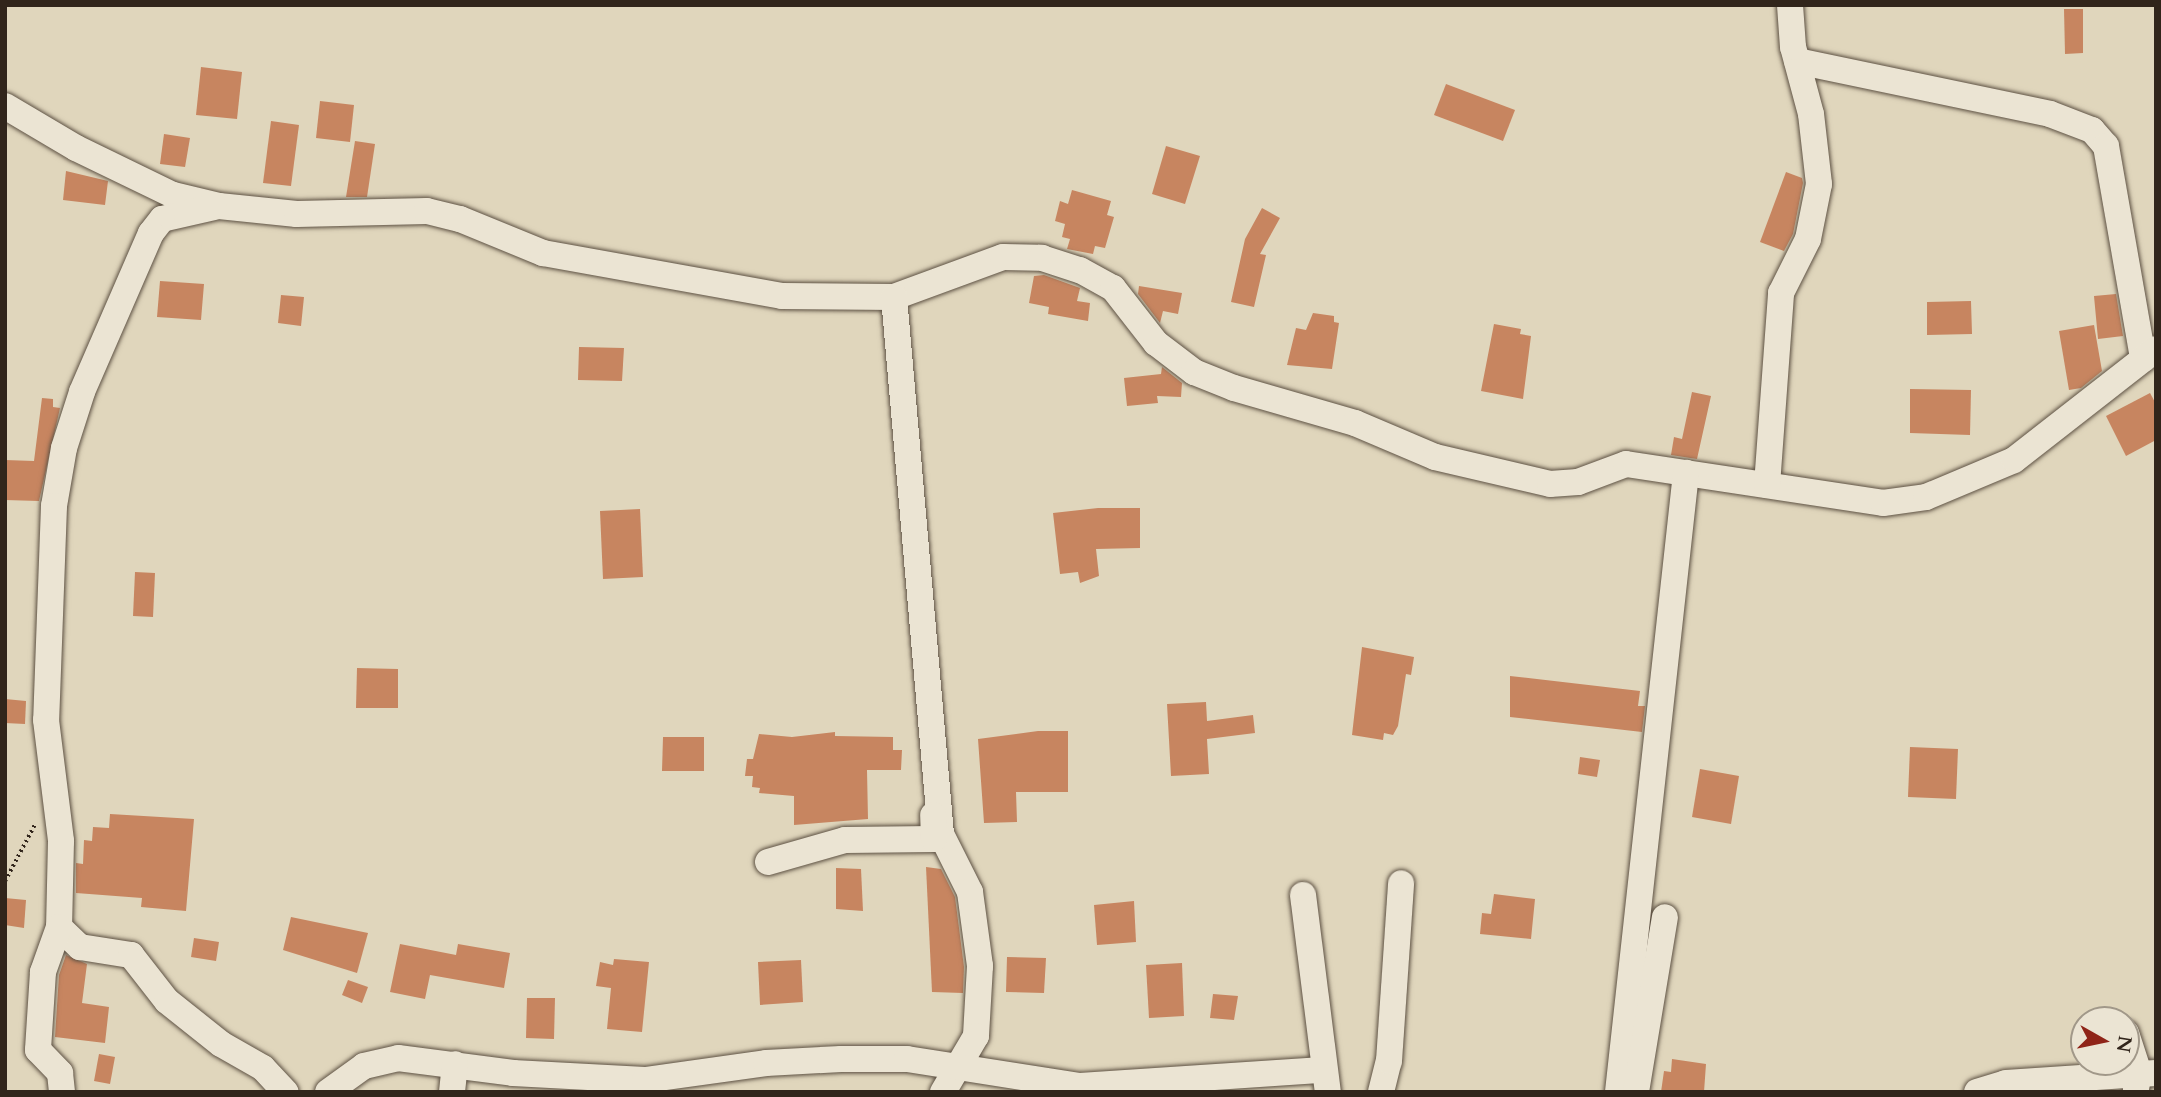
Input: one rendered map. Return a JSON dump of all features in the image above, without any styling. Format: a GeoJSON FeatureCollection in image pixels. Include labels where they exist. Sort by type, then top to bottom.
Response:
{"type":"FeatureCollection","features":[{"type":"Feature","properties":{"kind":"street"},"geometry":{"type":"LineString","coordinates":[[1767,485],[1781,293],[1808,239],[1819,184],[1811,114],[1797,61],[1790,5]]}},
{"type":"Feature","properties":{"kind":"street"},"geometry":{"type":"LineString","coordinates":[[5,106],[76,148],[173,195],[219,206],[296,214],[427,211],[460,219],[543,253],[661,278],[782,296],[894,297],[1003,257],[1042,258],[1080,270],[1113,288],[1156,344],[1194,372],[1234,388],[1355,423],[1435,457],[1550,484],[1578,482],[1626,464],[1883,503],[1926,497],[2014,460],[2149,354],[2106,146],[2092,130],[2050,114],[1797,61]]}},
{"type":"Feature","properties":{"kind":"street"},"geometry":{"type":"LineString","coordinates":[[62,1092],[60,1073],[38,1050],[43,972],[59,927],[61,841],[46,720],[54,506],[64,448],[82,392],[151,233],[162,219],[219,206]]}},
{"type":"Feature","properties":{"kind":"street"},"geometry":{"type":"LineString","coordinates":[[894,297],[941,834],[970,892],[980,966],[976,1035],[962,1067],[943,1092]]}},
{"type":"Feature","properties":{"kind":"street"},"geometry":{"type":"LineString","coordinates":[[1618,1092],[1686,473]]}},
{"type":"Feature","properties":{"kind":"street"},"geometry":{"type":"LineString","coordinates":[[768,862],[845,840],[934,839],[932,743]]}},
{"type":"Feature","properties":{"kind":"street"},"geometry":{"type":"LineString","coordinates":[[1381,1092],[1389,1061],[1401,883]]}},
{"type":"Feature","properties":{"kind":"street"},"geometry":{"type":"LineString","coordinates":[[328,1092],[364,1066],[398,1058],[513,1073],[645,1080],[766,1063],[907,1059],[1046,1084],[1080,1086],[1325,1081],[1303,895]]}},
{"type":"Feature","properties":{"kind":"street"},"geometry":{"type":"LineString","coordinates":[[1636,1092],[1665,917]]}},
{"type":"Feature","properties":{"kind":"street"},"geometry":{"type":"LineString","coordinates":[[59,927],[80,947],[131,955],[167,1002],[221,1044],[262,1068],[285,1092]]}},
{"type":"Feature","properties":{"kind":"street"},"geometry":{"type":"LineString","coordinates":[[452,1092],[455,1064]]}},
{"type":"Feature","properties":{"kind":"street"},"geometry":{"type":"LineString","coordinates":[[1977,1092],[2006,1083],[2144,1079]]}},
{"type":"Feature","properties":{"kind":"path"},"geometry":{"type":"LineString","coordinates":[[5,881],[36,823]]}},
{"type":"Feature","properties":{"kind":"building"},"geometry":{"type":"Polygon","coordinates":[[[2064,9],[2083,9],[2083,53],[2065,54],[2064,9]]]}},
{"type":"Feature","properties":{"kind":"building"},"geometry":{"type":"Polygon","coordinates":[[[201,67],[242,72],[237,119],[196,115],[201,67]]]}},
{"type":"Feature","properties":{"kind":"building"},"geometry":{"type":"Polygon","coordinates":[[[1446,84],[1515,110],[1503,141],[1434,115],[1446,84]]]}},
{"type":"Feature","properties":{"kind":"building"},"geometry":{"type":"Polygon","coordinates":[[[320,101],[354,105],[350,142],[316,138],[320,101]]]}},
{"type":"Feature","properties":{"kind":"building"},"geometry":{"type":"Polygon","coordinates":[[[271,121],[299,125],[291,186],[263,183],[271,121]]]}},
{"type":"Feature","properties":{"kind":"building"},"geometry":{"type":"Polygon","coordinates":[[[164,134],[190,138],[185,167],[160,164],[164,134]]]}},
{"type":"Feature","properties":{"kind":"building"},"geometry":{"type":"Polygon","coordinates":[[[355,141],[375,144],[367,197],[346,197],[355,141]]]}},
{"type":"Feature","properties":{"kind":"building"},"geometry":{"type":"Polygon","coordinates":[[[1166,146],[1200,156],[1185,204],[1152,194],[1166,146]]]}},
{"type":"Feature","properties":{"kind":"building"},"geometry":{"type":"Polygon","coordinates":[[[66,171],[108,181],[105,205],[63,200],[66,171]]]}},
{"type":"Feature","properties":{"kind":"building"},"geometry":{"type":"Polygon","coordinates":[[[1786,172],[1802,178],[1803,183],[1793,234],[1784,251],[1760,242],[1786,172]]]}},
{"type":"Feature","properties":{"kind":"building"},"geometry":{"type":"Polygon","coordinates":[[[1072,190],[1111,201],[1107,215],[1114,217],[1105,248],[1095,246],[1093,254],[1067,249],[1070,239],[1062,237],[1065,224],[1055,221],[1060,201],[1068,204],[1072,190]]]}},
{"type":"Feature","properties":{"kind":"building"},"geometry":{"type":"Polygon","coordinates":[[[1262,208],[1280,218],[1260,254],[1266,255],[1254,307],[1231,302],[1245,239],[1262,208]]]}},
{"type":"Feature","properties":{"kind":"building"},"geometry":{"type":"Polygon","coordinates":[[[1044,275],[1080,288],[1077,301],[1090,303],[1088,321],[1048,314],[1049,307],[1029,303],[1034,276],[1044,275]]]}},
{"type":"Feature","properties":{"kind":"building"},"geometry":{"type":"Polygon","coordinates":[[[160,281],[204,284],[201,320],[157,317],[160,281]]]}},
{"type":"Feature","properties":{"kind":"building"},"geometry":{"type":"Polygon","coordinates":[[[1139,286],[1182,293],[1178,314],[1163,311],[1160,323],[1138,294],[1139,286]]]}},
{"type":"Feature","properties":{"kind":"building"},"geometry":{"type":"Polygon","coordinates":[[[2116,294],[2123,336],[2098,339],[2094,296],[2116,294]]]}},
{"type":"Feature","properties":{"kind":"building"},"geometry":{"type":"Polygon","coordinates":[[[281,295],[304,297],[301,326],[278,323],[281,295]]]}},
{"type":"Feature","properties":{"kind":"building"},"geometry":{"type":"Polygon","coordinates":[[[1971,301],[1972,334],[1927,335],[1927,302],[1971,301]]]}},
{"type":"Feature","properties":{"kind":"building"},"geometry":{"type":"Polygon","coordinates":[[[1313,313],[1334,316],[1334,322],[1339,323],[1332,369],[1287,365],[1296,328],[1306,330],[1313,313]]]}},
{"type":"Feature","properties":{"kind":"building"},"geometry":{"type":"Polygon","coordinates":[[[1494,324],[1521,329],[1520,334],[1531,336],[1523,399],[1481,391],[1494,324]]]}},
{"type":"Feature","properties":{"kind":"building"},"geometry":{"type":"Polygon","coordinates":[[[2094,325],[2102,371],[2081,388],[2069,390],[2059,331],[2094,325]]]}},
{"type":"Feature","properties":{"kind":"building"},"geometry":{"type":"Polygon","coordinates":[[[579,347],[624,348],[622,381],[578,380],[579,347]]]}},
{"type":"Feature","properties":{"kind":"building"},"geometry":{"type":"Polygon","coordinates":[[[1162,367],[1182,383],[1181,397],[1157,396],[1158,403],[1127,406],[1124,378],[1161,374],[1162,367]]]}},
{"type":"Feature","properties":{"kind":"building"},"geometry":{"type":"Polygon","coordinates":[[[1910,389],[1971,390],[1970,435],[1910,433],[1910,389]]]}},
{"type":"Feature","properties":{"kind":"building"},"geometry":{"type":"Polygon","coordinates":[[[1692,392],[1711,396],[1697,459],[1671,455],[1674,437],[1682,439],[1692,392]]]}},
{"type":"Feature","properties":{"kind":"building"},"geometry":{"type":"Polygon","coordinates":[[[2150,393],[2156,404],[2156,440],[2126,456],[2106,416],[2150,393]]]}},
{"type":"Feature","properties":{"kind":"building"},"geometry":{"type":"Polygon","coordinates":[[[42,398],[53,399],[53,407],[60,408],[39,501],[5,500],[5,460],[34,461],[42,398]]]}},
{"type":"Feature","properties":{"kind":"building"},"geometry":{"type":"Polygon","coordinates":[[[1098,508],[1140,508],[1140,548],[1096,549],[1099,576],[1080,583],[1078,572],[1060,574],[1053,513],[1098,508]]]}},
{"type":"Feature","properties":{"kind":"building"},"geometry":{"type":"Polygon","coordinates":[[[640,509],[643,577],[603,579],[600,511],[640,509]]]}},
{"type":"Feature","properties":{"kind":"building"},"geometry":{"type":"Polygon","coordinates":[[[135,572],[155,573],[153,617],[133,616],[135,572]]]}},
{"type":"Feature","properties":{"kind":"building"},"geometry":{"type":"Polygon","coordinates":[[[1362,647],[1414,657],[1411,675],[1406,674],[1398,726],[1393,735],[1384,733],[1383,740],[1352,735],[1362,647]]]}},
{"type":"Feature","properties":{"kind":"building"},"geometry":{"type":"Polygon","coordinates":[[[357,668],[398,669],[398,708],[356,708],[357,668]]]}},
{"type":"Feature","properties":{"kind":"building"},"geometry":{"type":"Polygon","coordinates":[[[1510,676],[1640,691],[1638,706],[1645,706],[1642,732],[1510,717],[1510,676]]]}},
{"type":"Feature","properties":{"kind":"building"},"geometry":{"type":"Polygon","coordinates":[[[5,699],[26,701],[25,724],[5,723],[5,699]]]}},
{"type":"Feature","properties":{"kind":"building"},"geometry":{"type":"Polygon","coordinates":[[[1206,702],[1207,721],[1253,715],[1255,733],[1207,739],[1209,774],[1171,776],[1167,704],[1206,702]]]}},
{"type":"Feature","properties":{"kind":"building"},"geometry":{"type":"Polygon","coordinates":[[[1038,731],[1068,731],[1068,792],[1016,792],[1017,822],[984,823],[978,739],[1038,731]]]}},
{"type":"Feature","properties":{"kind":"building"},"geometry":{"type":"Polygon","coordinates":[[[835,732],[835,736],[893,737],[893,750],[902,750],[901,770],[867,770],[868,819],[794,825],[794,796],[759,793],[760,788],[752,787],[753,776],[745,776],[747,759],[753,759],[759,734],[792,737],[835,732]]]}},
{"type":"Feature","properties":{"kind":"building"},"geometry":{"type":"Polygon","coordinates":[[[663,737],[704,737],[704,771],[662,771],[663,737]]]}},
{"type":"Feature","properties":{"kind":"building"},"geometry":{"type":"Polygon","coordinates":[[[1910,747],[1958,749],[1956,799],[1908,797],[1910,747]]]}},
{"type":"Feature","properties":{"kind":"building"},"geometry":{"type":"Polygon","coordinates":[[[1580,757],[1600,760],[1597,777],[1578,774],[1580,757]]]}},
{"type":"Feature","properties":{"kind":"building"},"geometry":{"type":"Polygon","coordinates":[[[1700,769],[1739,776],[1731,824],[1692,817],[1700,769]]]}},
{"type":"Feature","properties":{"kind":"building"},"geometry":{"type":"Polygon","coordinates":[[[110,814],[194,819],[186,911],[141,907],[142,898],[76,893],[76,863],[83,864],[84,840],[92,841],[93,827],[109,828],[110,814]]]}},
{"type":"Feature","properties":{"kind":"building"},"geometry":{"type":"Polygon","coordinates":[[[926,867],[941,869],[955,897],[964,967],[963,993],[932,992],[926,867]]]}},
{"type":"Feature","properties":{"kind":"building"},"geometry":{"type":"Polygon","coordinates":[[[836,868],[861,869],[863,911],[836,909],[836,868]]]}},
{"type":"Feature","properties":{"kind":"building"},"geometry":{"type":"Polygon","coordinates":[[[1494,894],[1535,899],[1531,939],[1480,934],[1482,913],[1491,914],[1494,894]]]}},
{"type":"Feature","properties":{"kind":"building"},"geometry":{"type":"Polygon","coordinates":[[[5,898],[26,900],[24,928],[5,925],[5,898]]]}},
{"type":"Feature","properties":{"kind":"building"},"geometry":{"type":"Polygon","coordinates":[[[1134,901],[1136,942],[1097,945],[1094,905],[1134,901]]]}},
{"type":"Feature","properties":{"kind":"building"},"geometry":{"type":"Polygon","coordinates":[[[291,917],[368,933],[357,973],[283,950],[291,917]]]}},
{"type":"Feature","properties":{"kind":"building"},"geometry":{"type":"Polygon","coordinates":[[[194,938],[219,942],[216,961],[191,957],[194,938]]]}},
{"type":"Feature","properties":{"kind":"building"},"geometry":{"type":"Polygon","coordinates":[[[400,944],[456,955],[458,944],[510,953],[504,988],[430,975],[425,999],[390,992],[400,944]]]}},
{"type":"Feature","properties":{"kind":"building"},"geometry":{"type":"Polygon","coordinates":[[[66,955],[87,964],[82,1003],[109,1007],[105,1043],[55,1037],[59,975],[66,955]]]}},
{"type":"Feature","properties":{"kind":"building"},"geometry":{"type":"Polygon","coordinates":[[[1007,957],[1046,958],[1044,993],[1006,992],[1007,957]]]}},
{"type":"Feature","properties":{"kind":"building"},"geometry":{"type":"Polygon","coordinates":[[[614,959],[649,962],[642,1032],[607,1029],[611,988],[596,986],[600,962],[613,965],[614,959]]]}},
{"type":"Feature","properties":{"kind":"building"},"geometry":{"type":"Polygon","coordinates":[[[801,960],[803,1002],[760,1005],[758,962],[801,960]]]}},
{"type":"Feature","properties":{"kind":"building"},"geometry":{"type":"Polygon","coordinates":[[[1182,963],[1184,1016],[1149,1018],[1146,965],[1182,963]]]}},
{"type":"Feature","properties":{"kind":"building"},"geometry":{"type":"Polygon","coordinates":[[[348,980],[368,987],[362,1003],[342,995],[348,980]]]}},
{"type":"Feature","properties":{"kind":"building"},"geometry":{"type":"Polygon","coordinates":[[[1213,994],[1238,996],[1234,1020],[1210,1018],[1213,994]]]}},
{"type":"Feature","properties":{"kind":"building"},"geometry":{"type":"Polygon","coordinates":[[[527,998],[555,998],[554,1039],[526,1038],[527,998]]]}},
{"type":"Feature","properties":{"kind":"building"},"geometry":{"type":"Polygon","coordinates":[[[99,1054],[115,1057],[110,1084],[94,1081],[99,1054]]]}},
{"type":"Feature","properties":{"kind":"building"},"geometry":{"type":"Polygon","coordinates":[[[1672,1059],[1706,1064],[1704,1092],[1661,1092],[1664,1071],[1671,1072],[1672,1059]]]}}]}
